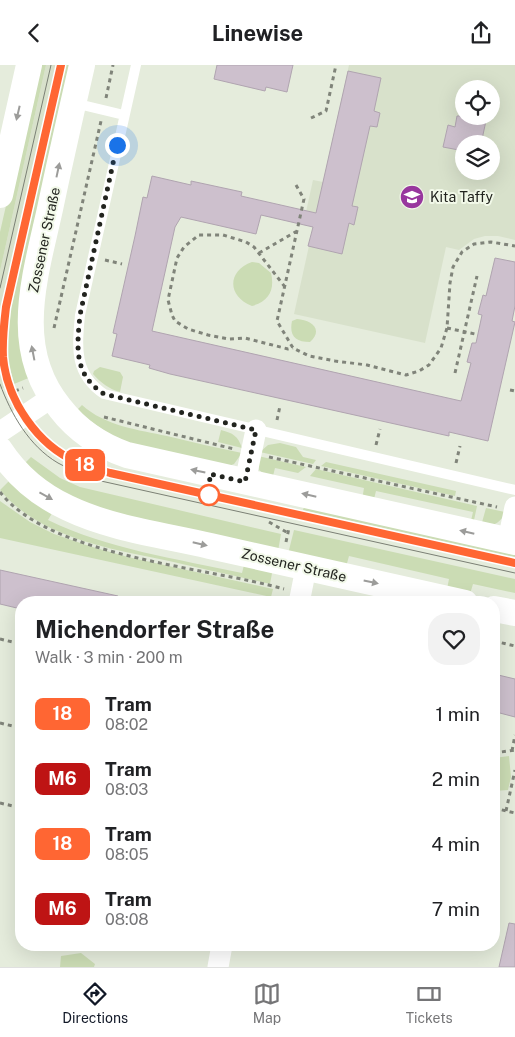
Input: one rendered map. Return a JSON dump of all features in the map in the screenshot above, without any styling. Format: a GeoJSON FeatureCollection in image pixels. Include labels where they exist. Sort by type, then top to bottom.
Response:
{"type":"FeatureCollection","features":[{"type":"Feature","properties":{"kind":"street"},"geometry":{"type":"LineString","coordinates":[[0,195],[29,65]]}},
{"type":"Feature","properties":{"kind":"street","name":"Zossener Straße"},"geometry":{"type":"LineString","coordinates":[[82,65],[34,275],[30,312],[31,344],[38,375],[51,398],[66,415],[97,441],[115,451],[139,458],[511,542]]}},
{"type":"Feature","properties":{"kind":"street"},"geometry":{"type":"LineString","coordinates":[[0,432],[51,398]]}},
{"type":"Feature","properties":{"kind":"street"},"geometry":{"type":"LineString","coordinates":[[245,482],[256,430]]}},
{"type":"Feature","properties":{"kind":"street","name":"Zossener Straße"},"geometry":{"type":"LineString","coordinates":[[0,450],[9,464],[37,491],[68,508],[102,521],[434,596]]}},
{"type":"Feature","properties":{"kind":"street"},"geometry":{"type":"LineString","coordinates":[[511,542],[515,509]]}},
{"type":"Feature","properties":{"kind":"street"},"geometry":{"type":"LineString","coordinates":[[300,596],[306,568]]}},
{"type":"Feature","properties":{"kind":"street"},"geometry":{"type":"LineString","coordinates":[[500,610],[515,613]]}},
{"type":"Feature","properties":{"kind":"street"},"geometry":{"type":"LineString","coordinates":[[218,967],[221,951]]}},
{"type":"Feature","properties":{"kind":"lane"},"geometry":{"type":"LineString","coordinates":[[136,65],[80,315],[79,358],[88,381],[104,394],[515,490]]}},
{"type":"Feature","properties":{"kind":"lane"},"geometry":{"type":"LineString","coordinates":[[73,103],[124,115]]}},
{"type":"Feature","properties":{"kind":"path"},"geometry":{"type":"LineString","coordinates":[[54,331],[113,65]]}},
{"type":"Feature","properties":{"kind":"path"},"geometry":{"type":"LineString","coordinates":[[311,118],[326,111],[336,65]]}},
{"type":"Feature","properties":{"kind":"path"},"geometry":{"type":"LineString","coordinates":[[296,185],[304,199],[277,321],[293,348],[309,356],[367,365],[406,375],[418,371],[429,365],[441,348],[447,328],[453,267],[462,251],[474,244],[491,242],[515,246]]}},
{"type":"Feature","properties":{"kind":"path"},"geometry":{"type":"LineString","coordinates":[[259,253],[298,231]]}},
{"type":"Feature","properties":{"kind":"path"},"geometry":{"type":"LineString","coordinates":[[285,287],[254,247],[246,242],[223,235],[199,235],[184,247],[177,258],[168,300],[175,321],[188,329],[229,339],[245,338],[288,349],[293,348]]}},
{"type":"Feature","properties":{"kind":"path"},"geometry":{"type":"LineString","coordinates":[[455,373],[477,275]]}},
{"type":"Feature","properties":{"kind":"path"},"geometry":{"type":"LineString","coordinates":[[447,328],[475,334]]}},
{"type":"Feature","properties":{"kind":"path"},"geometry":{"type":"LineString","coordinates":[[510,390],[515,391]]}},
{"type":"Feature","properties":{"kind":"path"},"geometry":{"type":"LineString","coordinates":[[97,413],[105,418],[252,453],[515,509]]}},
{"type":"Feature","properties":{"kind":"path"},"geometry":{"type":"LineString","coordinates":[[269,523],[288,533]]}},
{"type":"Feature","properties":{"kind":"path"},"geometry":{"type":"LineString","coordinates":[[0,639],[15,643]]}},
{"type":"Feature","properties":{"kind":"path"},"geometry":{"type":"LineString","coordinates":[[500,642],[515,646]]}},
{"type":"Feature","properties":{"kind":"path"},"geometry":{"type":"LineString","coordinates":[[0,723],[15,727]]}},
{"type":"Feature","properties":{"kind":"path"},"geometry":{"type":"LineString","coordinates":[[500,752],[513,750],[515,735]]}},
{"type":"Feature","properties":{"kind":"path"},"geometry":{"type":"LineString","coordinates":[[506,811],[515,770]]}},
{"type":"Feature","properties":{"kind":"path"},"geometry":{"type":"LineString","coordinates":[[0,803],[15,807]]}},
{"type":"Feature","properties":{"kind":"path"},"geometry":{"type":"LineString","coordinates":[[500,810],[515,813]]}},
{"type":"Feature","properties":{"kind":"shaded area"},"geometry":{"type":"Polygon","coordinates":[[[46,65],[64,65],[7,327],[10,373],[14,384],[0,389],[0,271],[46,65]]]}},
{"type":"Feature","properties":{"kind":"shaded area","name":"Kita Taffy"},"geometry":{"type":"Polygon","coordinates":[[[349,65],[515,65],[515,240],[498,236],[485,236],[474,239],[459,250],[446,247],[425,343],[294,314],[316,214],[306,212],[313,180],[323,182],[349,65]]]}},
{"type":"Feature","properties":{"kind":"green space"},"geometry":{"type":"Polygon","coordinates":[[[38,65],[46,65],[0,271],[0,232],[38,65]]]}},
{"type":"Feature","properties":{"kind":"green space"},"geometry":{"type":"Polygon","coordinates":[[[64,65],[73,65],[31,377],[14,384],[8,361],[7,327],[64,65]]]}},
{"type":"Feature","properties":{"kind":"green space"},"geometry":{"type":"Polygon","coordinates":[[[252,262],[259,263],[271,273],[272,285],[267,298],[252,306],[238,296],[233,284],[234,277],[238,271],[252,262]]]}},
{"type":"Feature","properties":{"kind":"green space"},"geometry":{"type":"Polygon","coordinates":[[[297,319],[311,323],[316,329],[316,333],[310,342],[300,341],[292,334],[292,321],[297,319]]]}},
{"type":"Feature","properties":{"kind":"green space"},"geometry":{"type":"Polygon","coordinates":[[[100,367],[120,372],[123,377],[120,392],[105,385],[93,374],[100,367]]]}},
{"type":"Feature","properties":{"kind":"green space"},"geometry":{"type":"Polygon","coordinates":[[[82,405],[101,418],[123,426],[242,453],[234,464],[226,467],[119,441],[76,411],[82,405]]]}},
{"type":"Feature","properties":{"kind":"green space"},"geometry":{"type":"Polygon","coordinates":[[[221,430],[229,432],[234,436],[242,448],[218,442],[221,430]]]}},
{"type":"Feature","properties":{"kind":"green space"},"geometry":{"type":"Polygon","coordinates":[[[280,443],[296,447],[303,457],[316,460],[313,464],[260,452],[268,445],[280,443]]]}},
{"type":"Feature","properties":{"kind":"green space"},"geometry":{"type":"Polygon","coordinates":[[[258,456],[306,467],[298,473],[275,468],[272,480],[259,470],[258,456]]]}},
{"type":"Feature","properties":{"kind":"green space"},"geometry":{"type":"Polygon","coordinates":[[[31,457],[60,478],[80,487],[281,534],[278,551],[128,518],[72,499],[23,465],[31,457]]]}},
{"type":"Feature","properties":{"kind":"green space"},"geometry":{"type":"Polygon","coordinates":[[[326,462],[456,491],[455,496],[321,466],[326,462]]]}},
{"type":"Feature","properties":{"kind":"green space"},"geometry":{"type":"Polygon","coordinates":[[[316,469],[477,506],[473,525],[470,525],[473,512],[376,491],[373,503],[362,500],[364,488],[310,476],[316,469]]]}},
{"type":"Feature","properties":{"kind":"green space"},"geometry":{"type":"Polygon","coordinates":[[[11,479],[54,510],[48,520],[71,530],[118,546],[242,573],[245,561],[273,568],[270,584],[124,552],[78,539],[35,520],[16,506],[0,490],[11,479]]]}},
{"type":"Feature","properties":{"kind":"green space"},"geometry":{"type":"Polygon","coordinates":[[[0,501],[30,522],[54,534],[89,546],[128,557],[273,589],[271,596],[266,596],[0,538],[0,501]]]}},
{"type":"Feature","properties":{"kind":"green space"},"geometry":{"type":"Polygon","coordinates":[[[305,504],[515,551],[515,557],[303,510],[305,504]]]}},
{"type":"Feature","properties":{"kind":"green space"},"geometry":{"type":"Polygon","coordinates":[[[486,508],[505,512],[496,523],[489,526],[481,526],[486,508]]]}},
{"type":"Feature","properties":{"kind":"green space"},"geometry":{"type":"Polygon","coordinates":[[[294,530],[515,579],[515,593],[473,584],[470,594],[447,589],[449,579],[349,556],[346,567],[288,554],[294,530]]]}},
{"type":"Feature","properties":{"kind":"green space"},"geometry":{"type":"Polygon","coordinates":[[[509,756],[511,777],[508,790],[500,791],[500,757],[509,756]]]}},
{"type":"Feature","properties":{"kind":"green space"},"geometry":{"type":"Polygon","coordinates":[[[81,953],[95,964],[94,967],[60,967],[61,956],[81,953]]]}},
{"type":"Feature","properties":{"kind":"building"},"geometry":{"type":"Polygon","coordinates":[[[217,65],[293,65],[287,92],[266,87],[265,91],[214,79],[217,65]]]}},
{"type":"Feature","properties":{"kind":"building"},"geometry":{"type":"Polygon","coordinates":[[[348,71],[381,78],[374,111],[380,113],[377,127],[370,126],[352,206],[358,207],[354,225],[349,223],[342,254],[308,246],[313,227],[261,215],[256,234],[181,217],[175,227],[152,331],[461,401],[471,363],[467,362],[472,343],[476,343],[482,315],[478,314],[483,295],[486,296],[495,258],[515,262],[515,306],[512,321],[515,322],[488,441],[449,432],[449,436],[170,374],[149,368],[150,365],[112,356],[117,334],[113,333],[143,197],[147,198],[152,176],[191,185],[191,181],[242,192],[241,196],[316,213],[348,71]]]}},
{"type":"Feature","properties":{"kind":"building"},"geometry":{"type":"Polygon","coordinates":[[[448,125],[455,127],[455,125],[485,125],[483,135],[455,135],[455,149],[443,147],[448,125]]]}},
{"type":"Feature","properties":{"kind":"building"},"geometry":{"type":"Polygon","coordinates":[[[0,570],[118,596],[15,596],[15,608],[0,604],[0,570]]]}},
{"type":"Feature","properties":{"kind":"building"},"geometry":{"type":"Polygon","coordinates":[[[500,675],[515,679],[515,717],[500,713],[500,675]]]}},
{"type":"Feature","properties":{"kind":"building"},"geometry":{"type":"Polygon","coordinates":[[[509,923],[515,924],[515,967],[499,967],[509,923]]]}},
{"type":"Feature","properties":{"kind":"tram line"},"geometry":{"type":"LineString","coordinates":[[0,288],[51,65]]}},
{"type":"Feature","properties":{"kind":"tram line"},"geometry":{"type":"LineString","coordinates":[[61,65],[6,307],[3,332],[3,357],[11,389],[26,419],[37,432],[62,454],[81,464],[110,473],[515,563]]}},
{"type":"Feature","properties":{"kind":"tram line","name":"18"},"geometry":{"type":"LineString","coordinates":[[61,65],[6,307],[2,341],[7,380],[24,415],[38,433],[60,452],[76,461],[110,473],[515,563]]}},
{"type":"Feature","properties":{"kind":"tram line"},"geometry":{"type":"LineString","coordinates":[[0,384],[16,418],[38,448],[58,463],[90,477],[515,573]]}},
{"type":"Feature","properties":{"kind":"place","name":"Kita Taffy"},"geometry":{"type":"Point","coordinates":[412,197]}},
{"type":"Feature","properties":{"kind":"route"},"geometry":{"type":"LineString","coordinates":[[117,145],[80,315],[79,358],[88,381],[104,394],[256,430],[245,482],[210,474],[209,495]]}}]}
